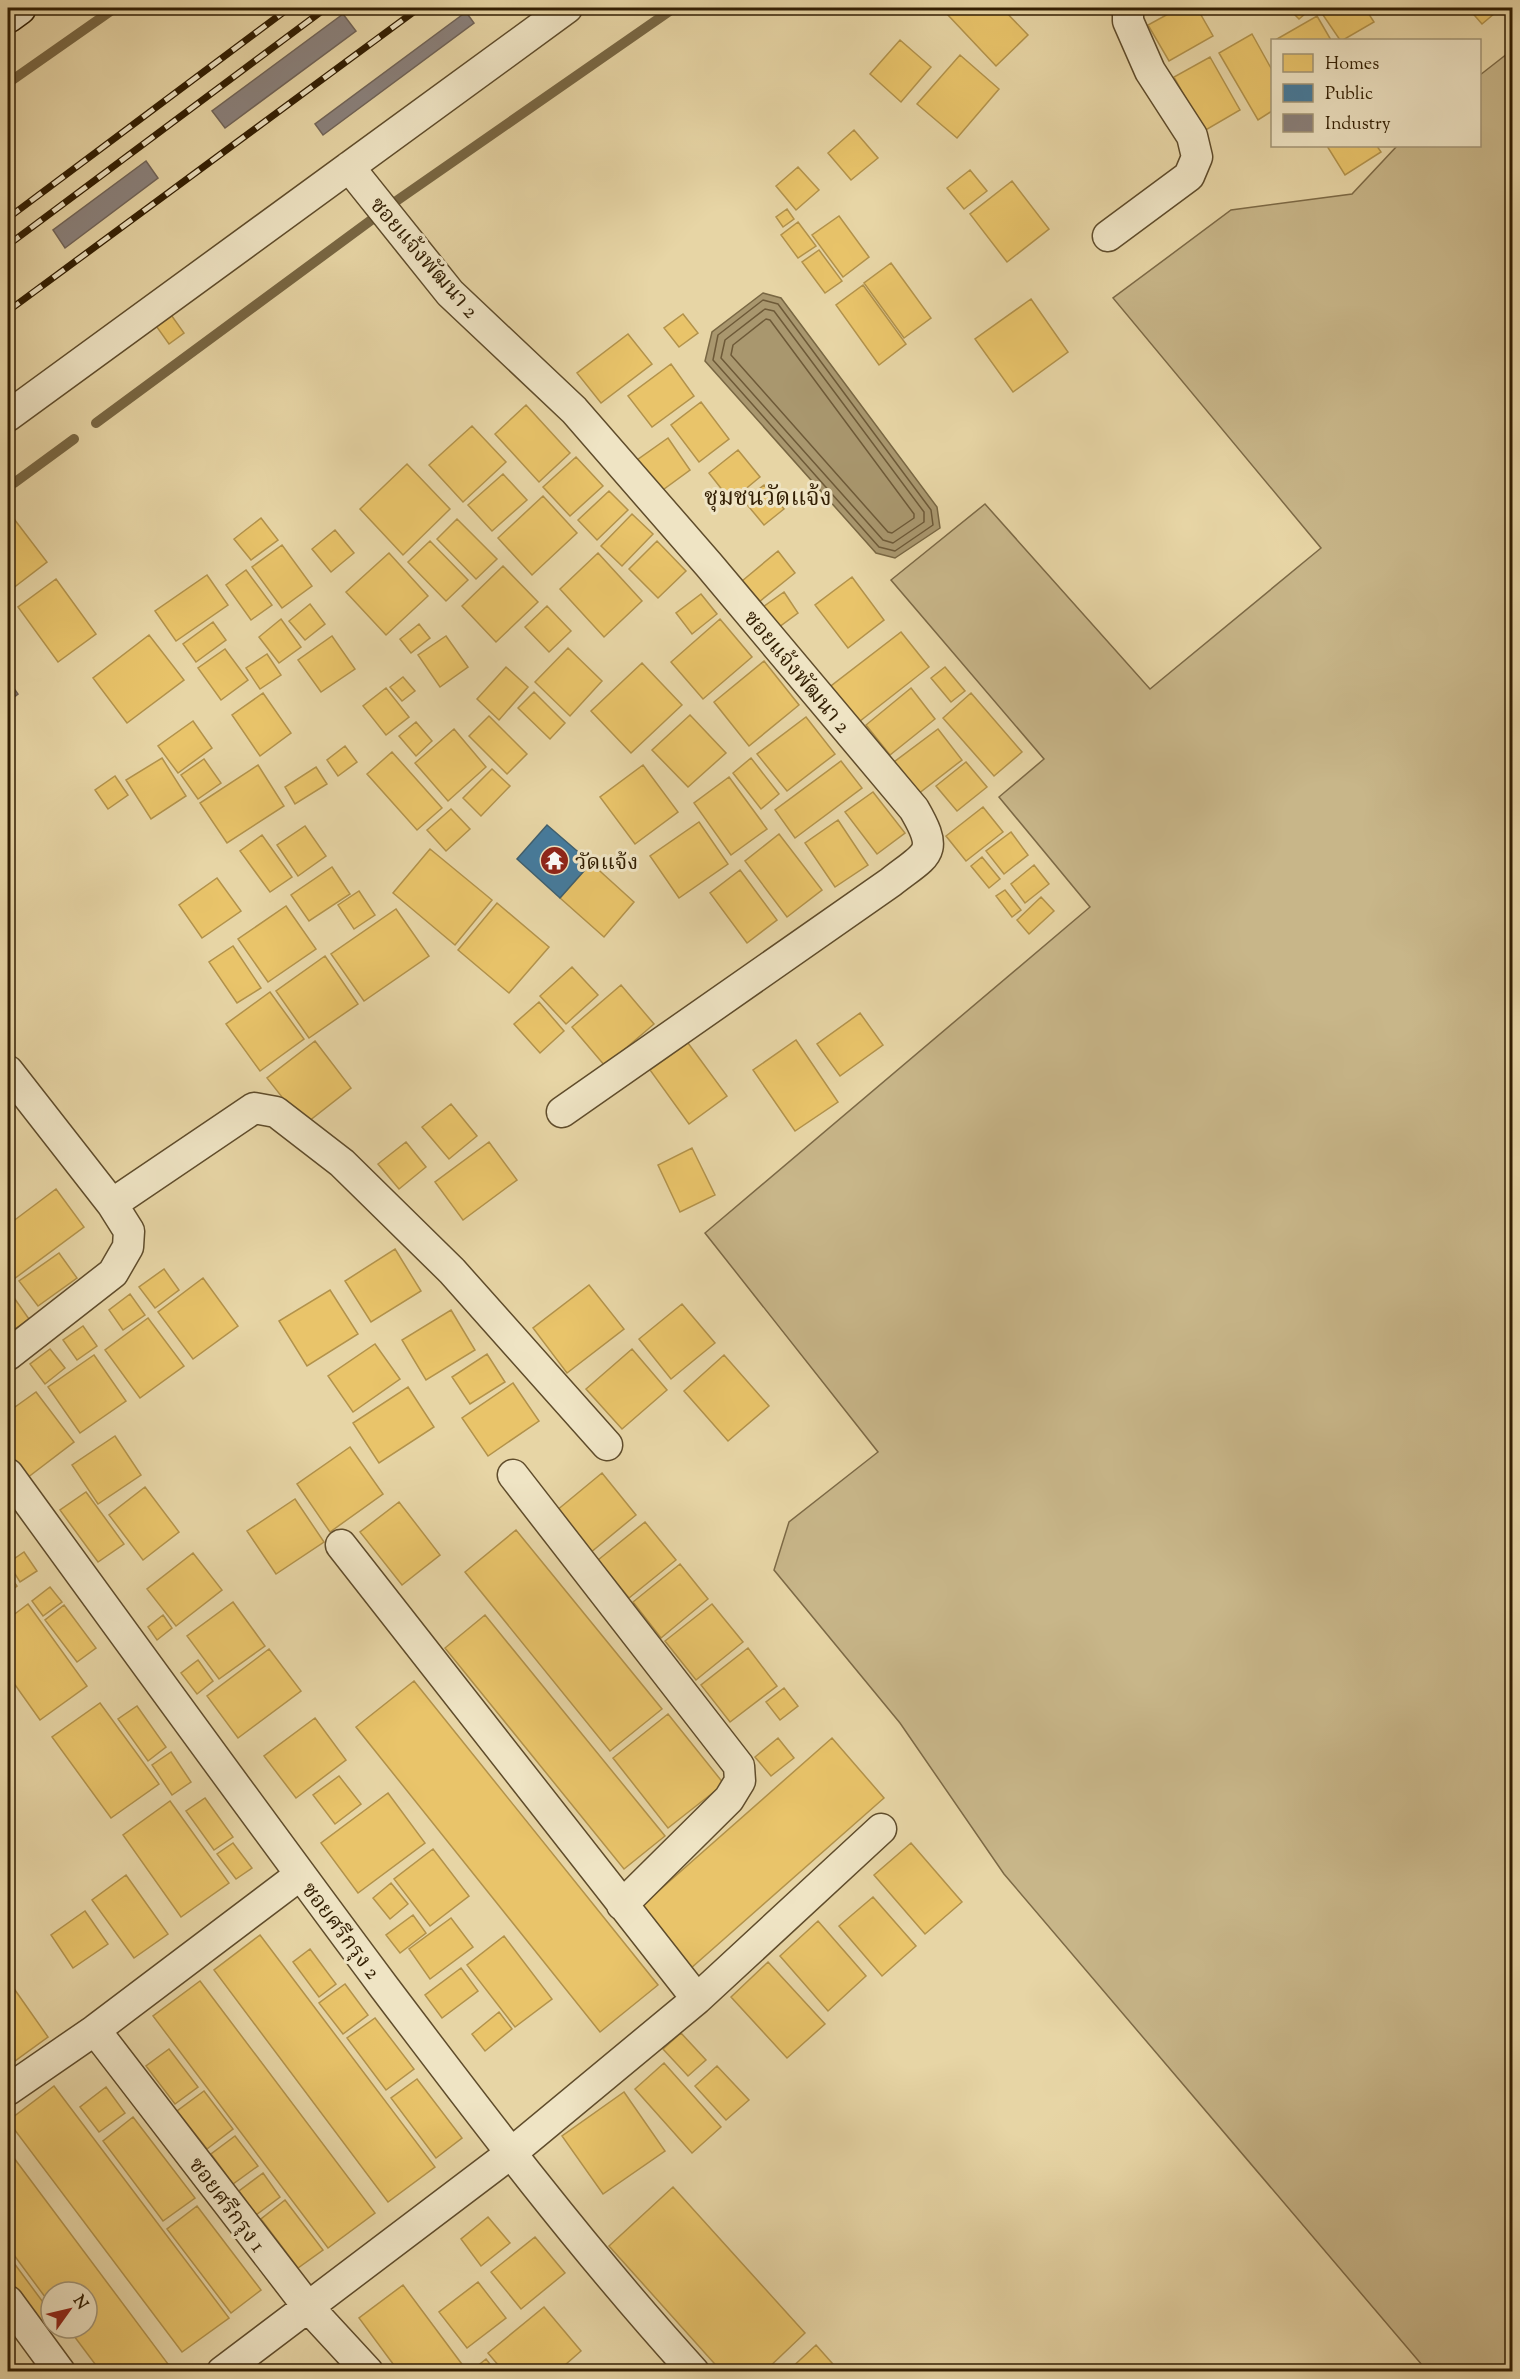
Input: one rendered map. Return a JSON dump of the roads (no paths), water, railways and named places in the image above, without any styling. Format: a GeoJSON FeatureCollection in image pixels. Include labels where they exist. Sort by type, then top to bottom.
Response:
{"type":"FeatureCollection","features":[{"type":"Feature","properties":{"kind":"main road"},"geometry":{"type":"LineString","coordinates":[[8,16],[19,8]]}},
{"type":"Feature","properties":{"kind":"street"},"geometry":{"type":"LineString","coordinates":[[8,416],[567,8]]}},
{"type":"Feature","properties":{"kind":"street"},"geometry":{"type":"LineString","coordinates":[[1107,236],[1189,176],[1197,157],[1192,136],[1150,71],[1128,21],[1128,8]]}},
{"type":"Feature","properties":{"kind":"street","name":"ซอยแจ้งพัฒนา 2"},"geometry":{"type":"LineString","coordinates":[[349,167],[450,293],[574,410],[702,556],[914,809],[927,832],[929,844],[922,857],[891,882],[562,1112]]}},
{"type":"Feature","properties":{"kind":"street"},"geometry":{"type":"LineString","coordinates":[[8,1071],[112,1204],[129,1231],[128,1247],[113,1273],[8,1355]]}},
{"type":"Feature","properties":{"kind":"street"},"geometry":{"type":"LineString","coordinates":[[112,1204],[254,1107],[276,1112],[342,1163],[452,1271],[608,1445]]}},
{"type":"Feature","properties":{"kind":"street","name":"ซอยศรีกรุง 2"},"geometry":{"type":"LineString","coordinates":[[8,1474],[300,1875],[510,2154],[657,2331],[694,2372]]}},
{"type":"Feature","properties":{"kind":"street"},"geometry":{"type":"LineString","coordinates":[[513,1475],[739,1766],[740,1781],[729,1799],[622,1905]]}},
{"type":"Feature","properties":{"kind":"street"},"geometry":{"type":"LineString","coordinates":[[341,1545],[697,1999]]}},
{"type":"Feature","properties":{"kind":"street"},"geometry":{"type":"LineString","coordinates":[[222,2372],[510,2154],[697,1999],[881,1829]]}},
{"type":"Feature","properties":{"kind":"street"},"geometry":{"type":"LineString","coordinates":[[8,2090],[95,2030],[300,1875]]}},
{"type":"Feature","properties":{"kind":"street","name":"ซอยศรีกรุง 1"},"geometry":{"type":"LineString","coordinates":[[95,2030],[308,2307],[368,2372]]}},
{"type":"Feature","properties":{"kind":"street"},"geometry":{"type":"LineString","coordinates":[[8,2301],[60,2372]]}},
{"type":"Feature","properties":{"kind":"water"},"geometry":{"type":"Polygon","coordinates":[[[763,293],[781,298],[937,507],[940,528],[895,558],[876,553],[705,361],[712,332],[763,293]]]}},
{"type":"Feature","properties":{"kind":"waterway"},"geometry":{"type":"LineString","coordinates":[[8,83],[115,8]]}},
{"type":"Feature","properties":{"kind":"waterway"},"geometry":{"type":"LineString","coordinates":[[392,204],[674,8]]}},
{"type":"Feature","properties":{"kind":"waterway"},"geometry":{"type":"LineString","coordinates":[[96,423],[374,218]]}},
{"type":"Feature","properties":{"kind":"waterway"},"geometry":{"type":"LineString","coordinates":[[14,483],[74,439]]}},
{"type":"Feature","properties":{"kind":"railway"},"geometry":{"type":"LineString","coordinates":[[8,218],[289,8]]}},
{"type":"Feature","properties":{"kind":"railway"},"geometry":{"type":"LineString","coordinates":[[8,245],[326,8]]}},
{"type":"Feature","properties":{"kind":"railway"},"geometry":{"type":"LineString","coordinates":[[8,311],[419,8]]}},
{"type":"Feature","properties":{"kind":"place","name":"วัดแจ้ง"},"geometry":{"type":"Point","coordinates":[554,861]}},
{"type":"Feature","properties":{"kind":"district","name":"ชุมชนวัดแจ้ง"},"geometry":{"type":"Point","coordinates":[768,497]}}]}
